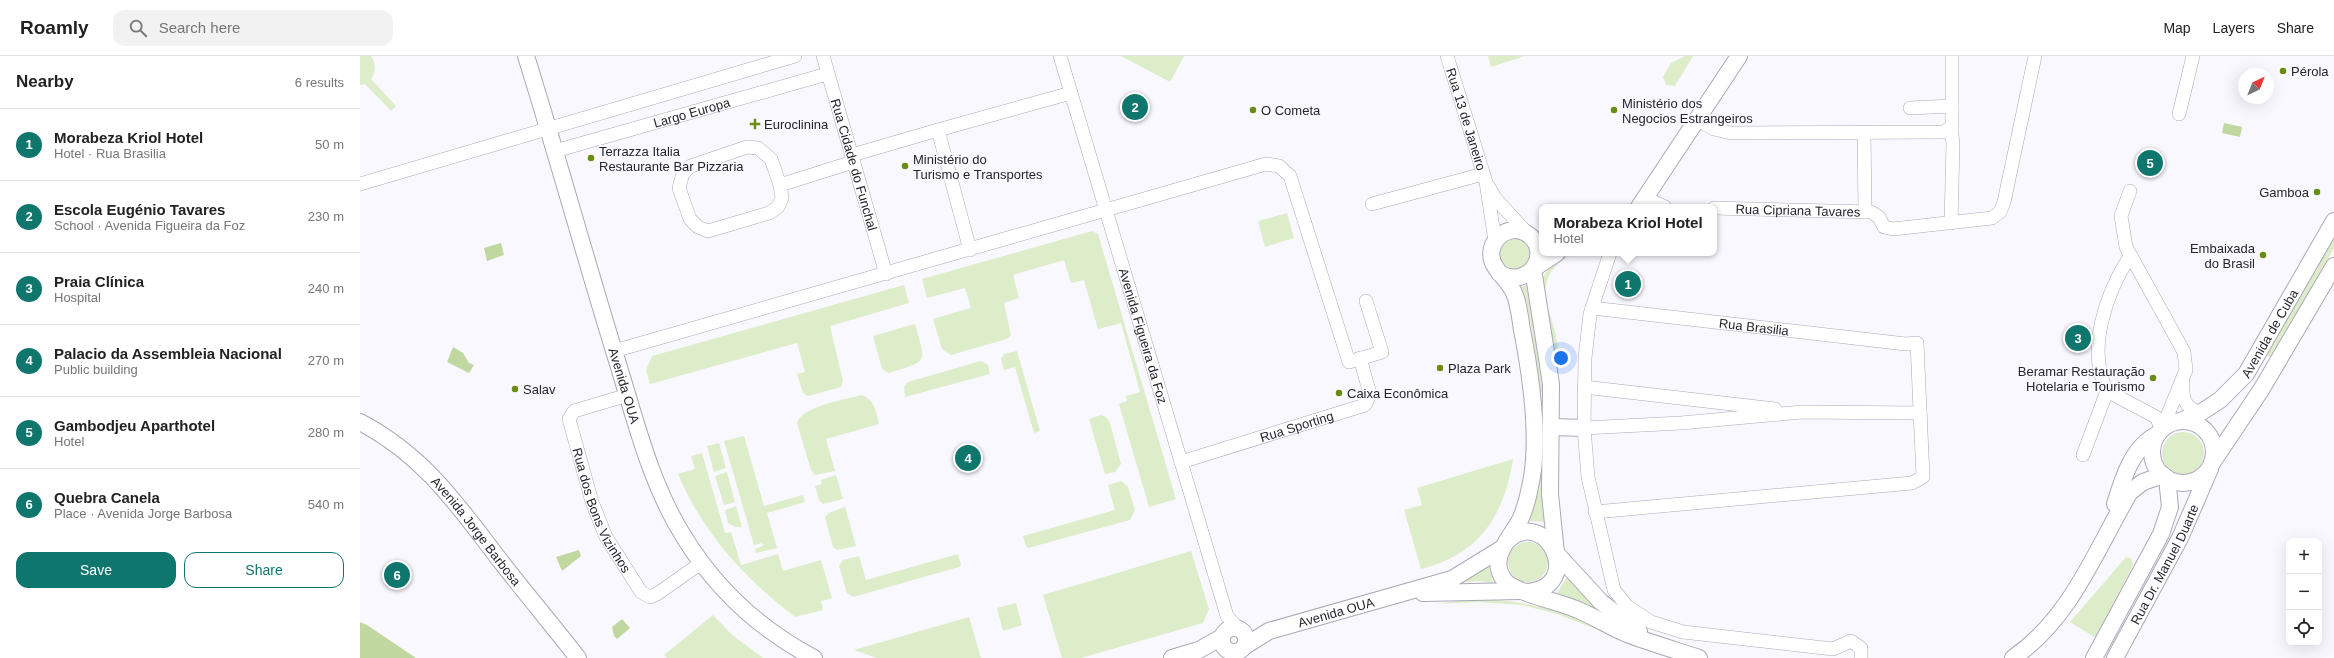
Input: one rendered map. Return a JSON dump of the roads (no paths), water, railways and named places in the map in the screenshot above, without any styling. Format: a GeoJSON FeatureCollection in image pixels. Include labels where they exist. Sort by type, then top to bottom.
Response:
{"type":"FeatureCollection","features":[{"type":"Feature","properties":{"kind":"street","name":"Avenida OUA"},"geometry":{"type":"LineString","coordinates":[[526,56],[614,351],[658,488],[671,515],[701,563],[730,595],[764,627],[793,647],[814,658]]}},
{"type":"Feature","properties":{"kind":"street","name":"Largo Europa"},"geometry":{"type":"LineString","coordinates":[[360,184],[795,56]]}},
{"type":"Feature","properties":{"kind":"street","name":"Rua Cidade do Funchal"},"geometry":{"type":"LineString","coordinates":[[823,56],[886,274]]}},
{"type":"Feature","properties":{"kind":"street","name":"Avenida Figueira da Foz"},"geometry":{"type":"LineString","coordinates":[[1060,56],[1233,638]]}},
{"type":"Feature","properties":{"kind":"street","name":"Rua 13 de Janeiro"},"geometry":{"type":"LineString","coordinates":[[1448,56],[1484,178],[1495,240]]}},
{"type":"Feature","properties":{"kind":"street"},"geometry":{"type":"LineString","coordinates":[[1642,202],[1739,56]]}},
{"type":"Feature","properties":{"kind":"street"},"geometry":{"type":"LineString","coordinates":[[1951,223],[1953,143],[1951,129],[1953,122],[1952,56]]}},
{"type":"Feature","properties":{"kind":"street","name":"Rua Cipriana Tavares"},"geometry":{"type":"LineString","coordinates":[[1717,208],[1865,212],[1875,214],[1888,229],[1992,218],[2000,212],[2004,202],[2035,56]]}},
{"type":"Feature","properties":{"kind":"street"},"geometry":{"type":"LineString","coordinates":[[2179,114],[2193,56]]}},
{"type":"Feature","properties":{"kind":"street","name":"Largo Europa"},"geometry":{"type":"LineString","coordinates":[[555,151],[827,74]]}},
{"type":"Feature","properties":{"kind":"street"},"geometry":{"type":"LineString","coordinates":[[780,185],[852,158],[938,130],[1071,93]]}},
{"type":"Feature","properties":{"kind":"street"},"geometry":{"type":"LineString","coordinates":[[1910,108],[1952,106]]}},
{"type":"Feature","properties":{"kind":"street"},"geometry":{"type":"LineString","coordinates":[[1696,119],[1714,129],[1731,133],[1944,132],[1951,129]]}},
{"type":"Feature","properties":{"kind":"street"},"geometry":{"type":"LineString","coordinates":[[938,130],[970,250]]}},
{"type":"Feature","properties":{"kind":"street"},"geometry":{"type":"LineString","coordinates":[[1864,132],[1865,212]]}},
{"type":"Feature","properties":{"kind":"street"},"geometry":{"type":"LineString","coordinates":[[752,146],[768,154],[780,185],[782,198],[774,210],[708,230],[698,227],[690,219],[679,183],[683,173],[691,166],[752,146]]}},
{"type":"Feature","properties":{"kind":"street"},"geometry":{"type":"LineString","coordinates":[[614,351],[1266,164],[1282,167],[1290,176],[1349,362],[1382,352],[1366,301]]}},
{"type":"Feature","properties":{"kind":"street"},"geometry":{"type":"LineString","coordinates":[[1372,204],[1484,178]]}},
{"type":"Feature","properties":{"kind":"street","name":"Rua 13 de Janeiro"},"geometry":{"type":"LineString","coordinates":[[1484,178],[1495,198],[1535,235]]}},
{"type":"Feature","properties":{"kind":"street"},"geometry":{"type":"LineString","coordinates":[[2130,192],[2121,221],[2130,256],[2184,352],[2186,360],[2182,393],[2185,404],[2189,409],[2200,413]]}},
{"type":"Feature","properties":{"kind":"street","name":"Avenida de Cuba"},"geometry":{"type":"LineString","coordinates":[[2180,421],[2200,413],[2220,400],[2246,374],[2334,221]]}},
{"type":"Feature","properties":{"kind":"street"},"geometry":{"type":"LineString","coordinates":[[1523,591],[1536,591],[1552,580],[1556,570],[1556,553],[1550,494],[1552,427],[1551,384],[1534,269],[1537,262],[1537,246],[1535,235],[1521,231],[1506,232],[1495,240],[1492,247],[1492,261],[1515,295],[1520,316],[1531,387],[1533,439],[1533,475],[1526,506],[1503,547],[1498,560],[1500,572],[1506,582],[1523,591],[1578,610],[1626,633],[1699,658]]}},
{"type":"Feature","properties":{"kind":"street"},"geometry":{"type":"LineString","coordinates":[[1499,272],[1513,278],[1528,274],[1553,256]]}},
{"type":"Feature","properties":{"kind":"street"},"geometry":{"type":"LineString","coordinates":[[1609,256],[1592,308],[1587,335],[1584,387],[1584,428],[1588,477],[1614,590],[1627,606],[1651,622],[1684,632],[1836,654],[1846,642],[1855,642],[1861,648],[1861,658]]}},
{"type":"Feature","properties":{"kind":"street"},"geometry":{"type":"LineString","coordinates":[[2130,256],[2113,287],[2105,312],[2098,362],[2102,380],[2107,391],[2156,418],[2160,432]]}},
{"type":"Feature","properties":{"kind":"street","name":"Avenida de Cuba"},"geometry":{"type":"LineString","coordinates":[[2211,466],[2261,390],[2334,266]]}},
{"type":"Feature","properties":{"kind":"street","name":"Rua Brasilia"},"geometry":{"type":"LineString","coordinates":[[1592,308],[1906,344],[1917,343],[1920,413]]}},
{"type":"Feature","properties":{"kind":"street","name":"Rua Sporting"},"geometry":{"type":"LineString","coordinates":[[1181,462],[1365,405],[1370,394],[1360,358]]}},
{"type":"Feature","properties":{"kind":"street"},"geometry":{"type":"LineString","coordinates":[[2013,658],[2035,640],[2066,605],[2093,563],[2106,534],[2130,463],[2148,439],[2160,432],[2180,421],[2196,424],[2208,434],[2214,448],[2211,466],[2202,477],[2189,483],[2177,482],[2165,477],[2157,468],[2153,456],[2153,446],[2160,432],[2184,376]]}},
{"type":"Feature","properties":{"kind":"street"},"geometry":{"type":"LineString","coordinates":[[1584,387],[1802,412]]}},
{"type":"Feature","properties":{"kind":"street"},"geometry":{"type":"LineString","coordinates":[[2083,455],[2107,391]]}},
{"type":"Feature","properties":{"kind":"street","name":"Rua dos Bons Vizinhos"},"geometry":{"type":"LineString","coordinates":[[628,395],[574,411],[569,419],[592,502],[606,537],[641,592],[650,597],[657,594],[701,563]]}},
{"type":"Feature","properties":{"kind":"street"},"geometry":{"type":"LineString","coordinates":[[1552,427],[1584,428],[1681,423],[1802,412],[1920,413],[1923,477],[1912,483],[1595,512]]}},
{"type":"Feature","properties":{"kind":"street","name":"Avenida Jorge Barbosa"},"geometry":{"type":"LineString","coordinates":[[360,422],[395,442],[431,474],[465,512],[578,658]]}},
{"type":"Feature","properties":{"kind":"street","name":"Rua Dr. Manuel Duarte"},"geometry":{"type":"LineString","coordinates":[[2115,658],[2180,538],[2211,466]]}},
{"type":"Feature","properties":{"kind":"street"},"geometry":{"type":"LineString","coordinates":[[2106,534],[2130,492],[2143,482],[2165,477]]}},
{"type":"Feature","properties":{"kind":"street","name":"Rua Dr. Manuel Duarte"},"geometry":{"type":"LineString","coordinates":[[2094,658],[2161,534],[2170,507],[2165,477]]}},
{"type":"Feature","properties":{"kind":"street"},"geometry":{"type":"LineString","coordinates":[[1503,547],[1518,534],[1530,532],[1546,539],[1556,553],[1601,602],[1623,620],[1664,647]]}},
{"type":"Feature","properties":{"kind":"street","name":"Avenida OUA"},"geometry":{"type":"LineString","coordinates":[[1172,658],[1233,638],[1269,631],[1452,579],[1503,547]]}},
{"type":"Feature","properties":{"kind":"street","name":"Avenida OUA"},"geometry":{"type":"LineString","coordinates":[[1403,594],[1523,591]]}},
{"type":"Feature","properties":{"kind":"place","name":"Pérola"},"geometry":{"type":"Point","coordinates":[2283,71]}},
{"type":"Feature","properties":{"kind":"place","name":"Escola Eugénio Tavares"},"geometry":{"type":"Point","coordinates":[1135,107]}},
{"type":"Feature","properties":{"kind":"place","name":"O Cometa"},"geometry":{"type":"Point","coordinates":[1253,110]}},
{"type":"Feature","properties":{"kind":"place","name":"Ministério dos Negocios Estrangeiros"},"geometry":{"type":"Point","coordinates":[1614,110]}},
{"type":"Feature","properties":{"kind":"place","name":"Euroclinina"},"geometry":{"type":"Point","coordinates":[755,124]}},
{"type":"Feature","properties":{"kind":"place","name":"Terrazza Italia Restaurante Bar Pizzaria"},"geometry":{"type":"Point","coordinates":[591,158]}},
{"type":"Feature","properties":{"kind":"place","name":"Gambodjeu Aparthotel"},"geometry":{"type":"Point","coordinates":[2150,163]}},
{"type":"Feature","properties":{"kind":"place","name":"Ministério do Turismo e Transportes"},"geometry":{"type":"Point","coordinates":[905,166]}},
{"type":"Feature","properties":{"kind":"place","name":"Gamboa"},"geometry":{"type":"Point","coordinates":[2317,192]}},
{"type":"Feature","properties":{"kind":"place","name":"Embaixada do Brasil"},"geometry":{"type":"Point","coordinates":[2263,255]}},
{"type":"Feature","properties":{"kind":"place","name":"Morabeza Kriol Hotel"},"geometry":{"type":"Point","coordinates":[1628,284]}},
{"type":"Feature","properties":{"kind":"place","name":"Praia Clínica"},"geometry":{"type":"Point","coordinates":[2078,338]}},
{"type":"Feature","properties":{"kind":"place","name":"Plaza Park"},"geometry":{"type":"Point","coordinates":[1440,368]}},
{"type":"Feature","properties":{"kind":"place","name":"Beramar Restauração Hotelaria e Tourismo"},"geometry":{"type":"Point","coordinates":[2153,378]}},
{"type":"Feature","properties":{"kind":"place","name":"Salav"},"geometry":{"type":"Point","coordinates":[515,389]}},
{"type":"Feature","properties":{"kind":"place","name":"Caixa Econômica"},"geometry":{"type":"Point","coordinates":[1339,393]}},
{"type":"Feature","properties":{"kind":"place","name":"Palacio da Assembleia Nacional"},"geometry":{"type":"Point","coordinates":[968,458]}},
{"type":"Feature","properties":{"kind":"place","name":"Quebra Canela"},"geometry":{"type":"Point","coordinates":[397,575]}}]}
